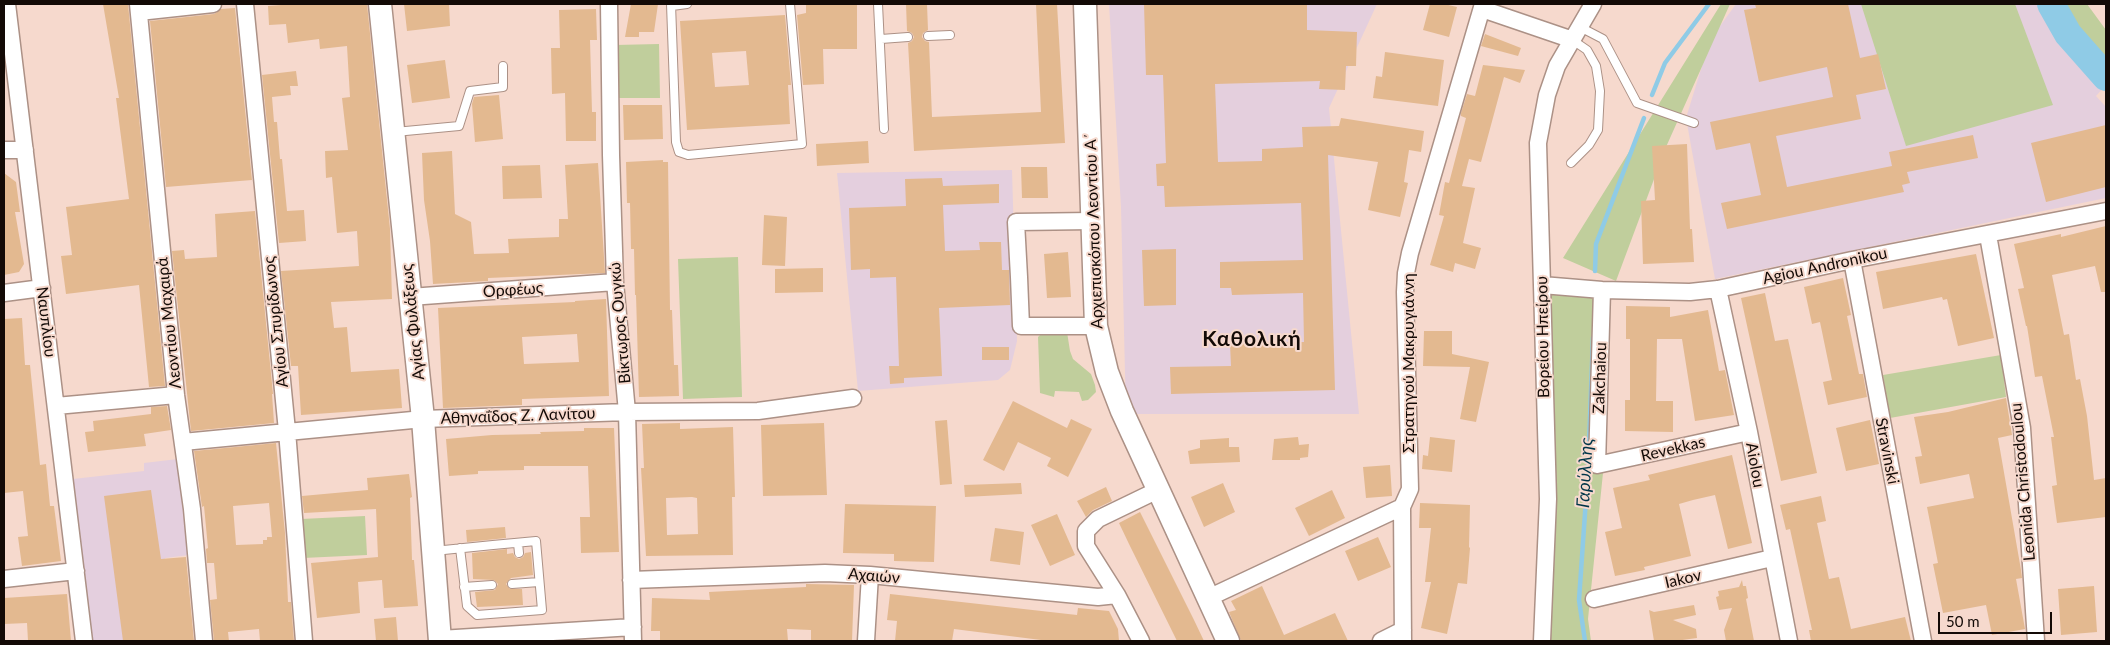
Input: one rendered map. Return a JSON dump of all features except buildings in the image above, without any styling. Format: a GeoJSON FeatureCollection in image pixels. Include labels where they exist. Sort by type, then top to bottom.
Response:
{"type":"FeatureCollection","features":[{"type":"Feature","properties":{"kind":"main road","name":"Αγίας Φυλάξεως"},"geometry":{"type":"LineString","coordinates":[[380,4],[423,419],[440,640]]}},
{"type":"Feature","properties":{"kind":"main road","name":"Αρχιεπισκόπου Λεοντίου Α΄"},"geometry":{"type":"LineString","coordinates":[[1085,4],[1092,162],[1096,326],[1107,372],[1122,411],[1228,641]]}},
{"type":"Feature","properties":{"kind":"street","name":"Ναυπλίου"},"geometry":{"type":"LineString","coordinates":[[7,4],[84,641]]}},
{"type":"Feature","properties":{"kind":"street"},"geometry":{"type":"LineString","coordinates":[[138,8],[214,4]]}},
{"type":"Feature","properties":{"kind":"street","name":"Αγίου Σπυρίδωνος"},"geometry":{"type":"LineString","coordinates":[[245,4],[287,431],[304,641]]}},
{"type":"Feature","properties":{"kind":"street","name":"Βίκτωρος Ουγκώ"},"geometry":{"type":"LineString","coordinates":[[609,4],[615,282],[627,412],[633,634]]}},
{"type":"Feature","properties":{"kind":"street","name":"Βορείου Ηπείρου"},"geometry":{"type":"LineString","coordinates":[[1542,641],[1548,499],[1538,143],[1547,94],[1556,66],[1574,32],[1593,4]]}},
{"type":"Feature","properties":{"kind":"street"},"geometry":{"type":"LineString","coordinates":[[1482,6],[1574,32]]}},
{"type":"Feature","properties":{"kind":"street","name":"Στρατηγού Μακρυγιάννη"},"geometry":{"type":"LineString","coordinates":[[1403,636],[1402,507],[1410,489],[1406,273],[1482,6]]}},
{"type":"Feature","properties":{"kind":"street","name":"Λεοντίου Μαχαιρά"},"geometry":{"type":"LineString","coordinates":[[138,8],[176,395],[192,508],[204,641]]}},
{"type":"Feature","properties":{"kind":"street"},"geometry":{"type":"LineString","coordinates":[[4,150],[25,150]]}},
{"type":"Feature","properties":{"kind":"street","name":"Agiou Andronikou"},"geometry":{"type":"LineString","coordinates":[[1542,285],[1602,290],[1690,292],[1718,289],[1852,260],[2106,211]]}},
{"type":"Feature","properties":{"kind":"street"},"geometry":{"type":"LineString","coordinates":[[1092,221],[1016,222],[1021,326],[1096,326]]}},
{"type":"Feature","properties":{"kind":"street","name":"Leonida Christodoulou"},"geometry":{"type":"LineString","coordinates":[[1988,235],[2022,428],[2036,641]]}},
{"type":"Feature","properties":{"kind":"street","name":"Stravinski"},"geometry":{"type":"LineString","coordinates":[[1852,260],[1923,641]]}},
{"type":"Feature","properties":{"kind":"street","name":"Ορφέως"},"geometry":{"type":"LineString","coordinates":[[410,298],[615,282]]}},
{"type":"Feature","properties":{"kind":"street"},"geometry":{"type":"LineString","coordinates":[[4,293],[42,288]]}},
{"type":"Feature","properties":{"kind":"street","name":"Aiolou"},"geometry":{"type":"LineString","coordinates":[[1718,289],[1749,432],[1789,641]]}},
{"type":"Feature","properties":{"kind":"street","name":"Zakchaiou"},"geometry":{"type":"LineString","coordinates":[[1597,465],[1602,290]]}},
{"type":"Feature","properties":{"kind":"street"},"geometry":{"type":"LineString","coordinates":[[56,406],[176,395]]}},
{"type":"Feature","properties":{"kind":"street","name":"Αθηναΐδος Ζ. Λανίτου"},"geometry":{"type":"LineString","coordinates":[[183,442],[423,419],[627,412],[758,411],[853,398]]}},
{"type":"Feature","properties":{"kind":"street","name":"Revekkas"},"geometry":{"type":"LineString","coordinates":[[1597,465],[1749,432]]}},
{"type":"Feature","properties":{"kind":"street"},"geometry":{"type":"LineString","coordinates":[[1141,641],[1117,595],[1086,546],[1086,530],[1098,519],[1158,490]]}},
{"type":"Feature","properties":{"kind":"street"},"geometry":{"type":"LineString","coordinates":[[1208,598],[1402,507]]}},
{"type":"Feature","properties":{"kind":"street","name":"Iakov"},"geometry":{"type":"LineString","coordinates":[[1594,599],[1772,558]]}},
{"type":"Feature","properties":{"kind":"street"},"geometry":{"type":"LineString","coordinates":[[4,579],[76,571]]}},
{"type":"Feature","properties":{"kind":"street","name":"Αχαιών"},"geometry":{"type":"LineString","coordinates":[[631,580],[817,572],[870,575],[1098,598],[1117,595]]}},
{"type":"Feature","properties":{"kind":"street"},"geometry":{"type":"LineString","coordinates":[[866,641],[870,575]]}},
{"type":"Feature","properties":{"kind":"street"},"geometry":{"type":"LineString","coordinates":[[1130,641],[1132,624]]}},
{"type":"Feature","properties":{"kind":"street"},"geometry":{"type":"LineString","coordinates":[[440,640],[633,634]]}},
{"type":"Feature","properties":{"kind":"street"},"geometry":{"type":"LineString","coordinates":[[1381,641],[1403,636]]}},
{"type":"Feature","properties":{"kind":"lane"},"geometry":{"type":"LineString","coordinates":[[687,4],[672,5],[676,142],[679,152],[688,155],[802,144],[790,4]]}},
{"type":"Feature","properties":{"kind":"lane"},"geometry":{"type":"LineString","coordinates":[[878,4],[884,129]]}},
{"type":"Feature","properties":{"kind":"lane"},"geometry":{"type":"LineString","coordinates":[[1574,32],[1603,39],[1637,103],[1694,123]]}},
{"type":"Feature","properties":{"kind":"lane"},"geometry":{"type":"LineString","coordinates":[[1571,163],[1590,145],[1598,130],[1600,91],[1596,66],[1574,32]]}},
{"type":"Feature","properties":{"kind":"lane"},"geometry":{"type":"LineString","coordinates":[[928,36],[950,35]]}},
{"type":"Feature","properties":{"kind":"lane"},"geometry":{"type":"LineString","coordinates":[[881,39],[908,37]]}},
{"type":"Feature","properties":{"kind":"lane"},"geometry":{"type":"LineString","coordinates":[[393,132],[459,126],[470,91],[503,87],[503,66]]}},
{"type":"Feature","properties":{"kind":"lane"},"geometry":{"type":"LineString","coordinates":[[432,551],[460,548],[476,551],[493,545],[536,541],[542,610],[477,615],[467,606],[460,548]]}},
{"type":"Feature","properties":{"kind":"lane"},"geometry":{"type":"LineString","coordinates":[[518,543],[519,553]]}},
{"type":"Feature","properties":{"kind":"lane"},"geometry":{"type":"LineString","coordinates":[[493,545],[495,554]]}},
{"type":"Feature","properties":{"kind":"lane"},"geometry":{"type":"LineString","coordinates":[[512,584],[521,580],[540,582]]}},
{"type":"Feature","properties":{"kind":"lane"},"geometry":{"type":"LineString","coordinates":[[464,587],[478,582],[492,585]]}},
{"type":"Feature","properties":{"kind":"shaded area"},"geometry":{"type":"Polygon","coordinates":[[[1109,4],[1377,4],[1329,108],[1359,414],[1126,414],[1121,207],[1109,4]]]}},
{"type":"Feature","properties":{"kind":"shaded area"},"geometry":{"type":"Polygon","coordinates":[[[1736,4],[2050,4],[2068,33],[2106,76],[2106,85],[2096,96],[2106,107],[2106,198],[1715,279],[1686,118],[1710,40],[1736,4]]]}},
{"type":"Feature","properties":{"kind":"shaded area"},"geometry":{"type":"Polygon","coordinates":[[[1012,170],[1017,341],[1010,370],[998,380],[858,391],[837,173],[1012,170]]]}},
{"type":"Feature","properties":{"kind":"shaded area"},"geometry":{"type":"Polygon","coordinates":[[[178,459],[189,555],[165,558],[174,641],[92,641],[73,479],[144,471],[144,463],[178,459]]]}},
{"type":"Feature","properties":{"kind":"green space"},"geometry":{"type":"Polygon","coordinates":[[[1721,4],[1730,4],[1666,147],[1616,281],[1563,258],[1721,4]]]}},
{"type":"Feature","properties":{"kind":"green space"},"geometry":{"type":"Polygon","coordinates":[[[1861,4],[2015,4],[2053,105],[1906,146],[1861,4]]]}},
{"type":"Feature","properties":{"kind":"green space"},"geometry":{"type":"Polygon","coordinates":[[[2057,4],[2087,4],[2106,30],[2106,68],[2095,55],[2057,4]]]}},
{"type":"Feature","properties":{"kind":"green space"},"geometry":{"type":"Polygon","coordinates":[[[659,44],[660,98],[616,98],[615,45],[659,44]]]}},
{"type":"Feature","properties":{"kind":"green space"},"geometry":{"type":"Polygon","coordinates":[[[738,257],[742,397],[683,399],[678,259],[738,257]]]}},
{"type":"Feature","properties":{"kind":"green space"},"geometry":{"type":"Polygon","coordinates":[[[1553,294],[1600,294],[1603,473],[1588,619],[1591,641],[1536,641],[1545,500],[1538,312],[1553,294]]]}},
{"type":"Feature","properties":{"kind":"green space"},"geometry":{"type":"Polygon","coordinates":[[[1044,331],[1067,332],[1073,359],[1091,374],[1095,385],[1096,392],[1088,400],[1082,401],[1079,392],[1055,391],[1054,397],[1040,393],[1038,337],[1044,331]]]}},
{"type":"Feature","properties":{"kind":"green space"},"geometry":{"type":"Polygon","coordinates":[[[2001,355],[2006,397],[1890,418],[1883,375],[2001,355]]]}},
{"type":"Feature","properties":{"kind":"green space"},"geometry":{"type":"Polygon","coordinates":[[[365,516],[367,555],[303,558],[301,519],[365,516]]]}},
{"type":"Feature","properties":{"kind":"waterway","name":"Γαρύλλης"},"geometry":{"type":"LineString","coordinates":[[1652,95],[1665,63],[1709,4]]}},
{"type":"Feature","properties":{"kind":"waterway","name":"Γαρύλλης"},"geometry":{"type":"LineString","coordinates":[[2051,4],[2068,34],[2106,77]]}},
{"type":"Feature","properties":{"kind":"waterway","name":"Γαρύλλης"},"geometry":{"type":"LineString","coordinates":[[1595,271],[1596,244],[1644,118]]}},
{"type":"Feature","properties":{"kind":"waterway","name":"Γαρύλλης"},"geometry":{"type":"LineString","coordinates":[[1585,641],[1579,600],[1588,470],[1593,338]]}},
{"type":"Feature","properties":{"kind":"district","name":"Καθολική"},"geometry":{"type":"Point","coordinates":[1252,339]}}]}
